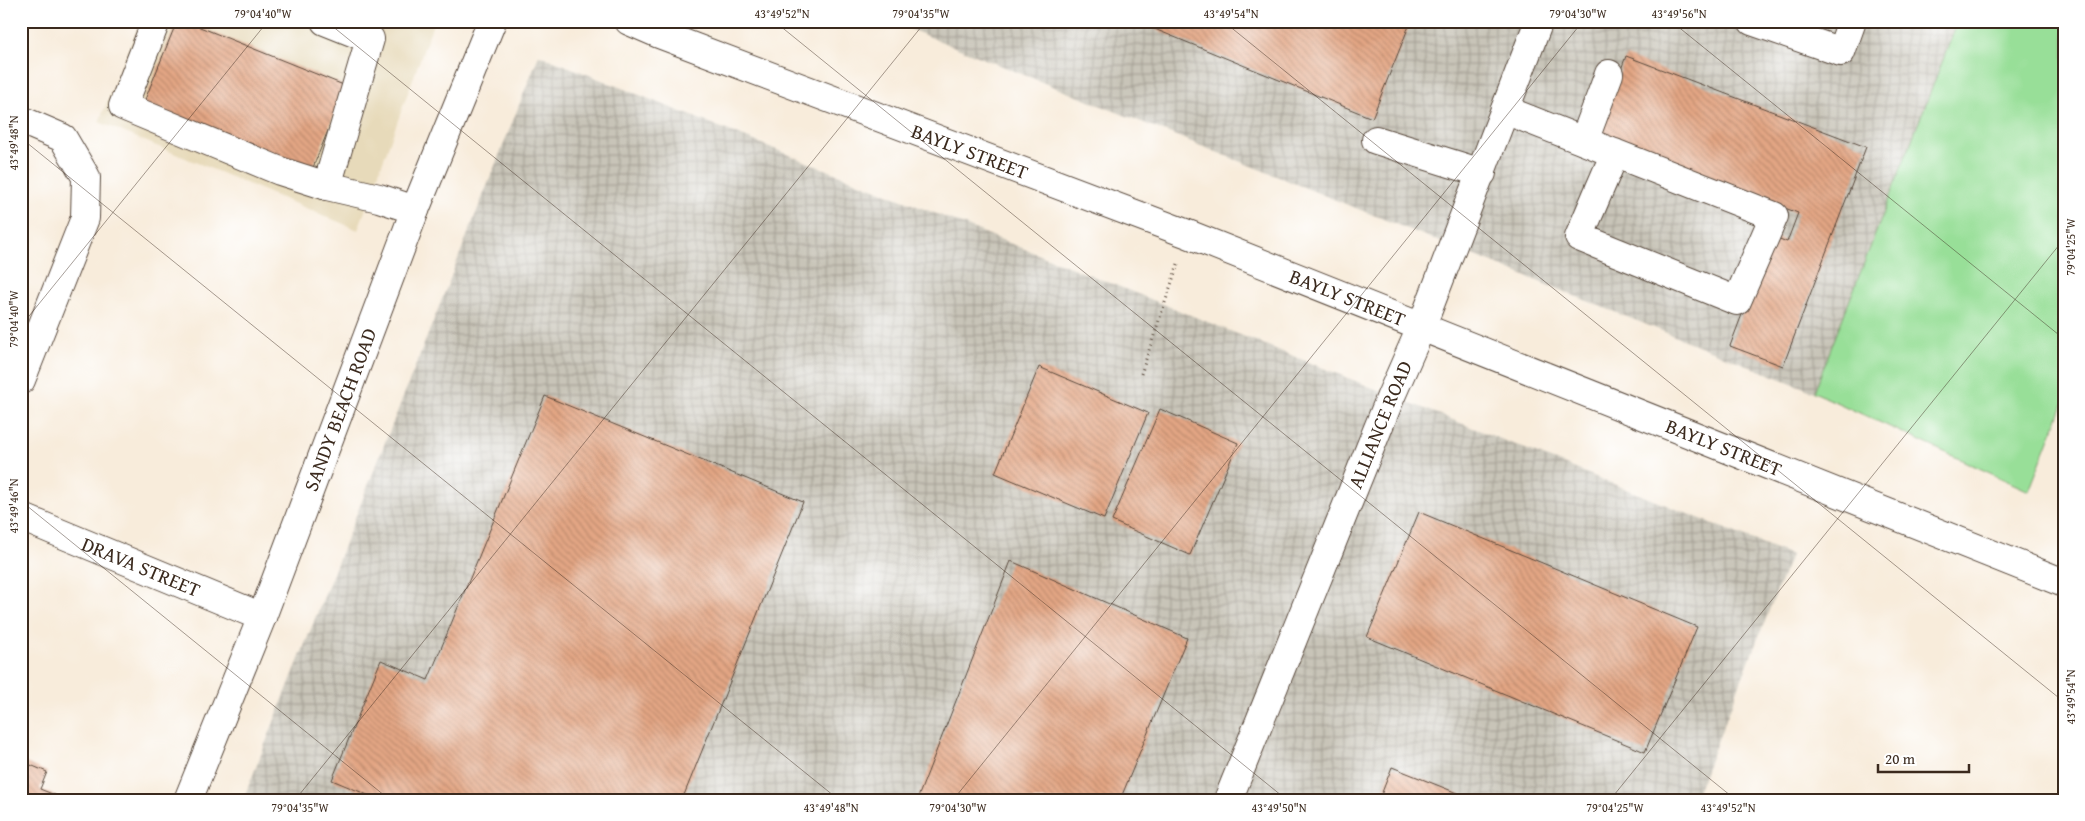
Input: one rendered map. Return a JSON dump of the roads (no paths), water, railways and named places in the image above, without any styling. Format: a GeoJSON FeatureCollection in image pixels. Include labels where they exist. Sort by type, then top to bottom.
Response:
{"type":"FeatureCollection","features":[{"type":"Feature","properties":{"kind":"street"},"geometry":{"type":"LineString","coordinates":[[156,21],[123,106],[280,171],[327,186],[379,198],[415,210]]}},
{"type":"Feature","properties":{"kind":"street"},"geometry":{"type":"LineString","coordinates":[[325,21],[370,39],[327,186]]}},
{"type":"Feature","properties":{"kind":"street","name":"SANDY BEACH ROAD"},"geometry":{"type":"LineString","coordinates":[[188,800],[262,616],[415,210],[492,21]]}},
{"type":"Feature","properties":{"kind":"street","name":"BAYLY STREET"},"geometry":{"type":"LineString","coordinates":[[629,21],[1188,234],[2064,583]]}},
{"type":"Feature","properties":{"kind":"street","name":"ALLIANCE ROAD"},"geometry":{"type":"LineString","coordinates":[[1228,800],[1421,328],[1539,21]]}},
{"type":"Feature","properties":{"kind":"street"},"geometry":{"type":"LineString","coordinates":[[1752,21],[1841,52],[1852,21]]}},
{"type":"Feature","properties":{"kind":"street"},"geometry":{"type":"LineString","coordinates":[[1584,141],[1610,74]]}},
{"type":"Feature","properties":{"kind":"street"},"geometry":{"type":"LineString","coordinates":[[1505,110],[1615,153],[1774,216],[1737,301],[1580,237],[1615,153]]}},
{"type":"Feature","properties":{"kind":"street"},"geometry":{"type":"LineString","coordinates":[[21,120],[63,138],[86,177],[85,218],[21,380]]}},
{"type":"Feature","properties":{"kind":"street"},"geometry":{"type":"LineString","coordinates":[[1376,140],[1482,173]]}},
{"type":"Feature","properties":{"kind":"street","name":"DRAVA STREET"},"geometry":{"type":"LineString","coordinates":[[21,517],[262,616]]}}]}
